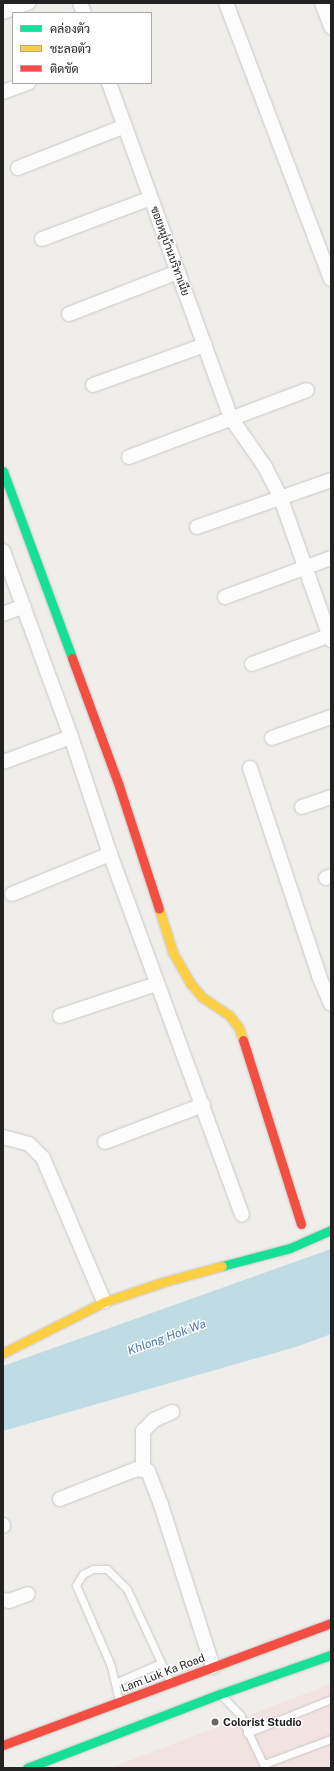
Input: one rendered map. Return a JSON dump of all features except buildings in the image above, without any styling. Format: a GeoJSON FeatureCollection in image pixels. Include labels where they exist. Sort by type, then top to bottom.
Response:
{"type":"FeatureCollection","features":[{"type":"Feature","properties":{"kind":"street"},"geometry":{"type":"LineString","coordinates":[[3,12],[28,3]]}},
{"type":"Feature","properties":{"kind":"street"},"geometry":{"type":"LineString","coordinates":[[226,3],[331,279]]}},
{"type":"Feature","properties":{"kind":"street"},"geometry":{"type":"LineString","coordinates":[[322,3],[331,27]]}},
{"type":"Feature","properties":{"kind":"street"},"geometry":{"type":"LineString","coordinates":[[3,92],[25,84]]}},
{"type":"Feature","properties":{"kind":"street","name":"ซอยหมู่บ้านบริทาเนีย"},"geometry":{"type":"LineString","coordinates":[[109,84],[231,418],[265,467],[280,498],[330,637]]}},
{"type":"Feature","properties":{"kind":"street"},"geometry":{"type":"LineString","coordinates":[[18,168],[125,126]]}},
{"type":"Feature","properties":{"kind":"street"},"geometry":{"type":"LineString","coordinates":[[42,239],[151,198]]}},
{"type":"Feature","properties":{"kind":"street"},"geometry":{"type":"LineString","coordinates":[[69,314],[178,272]]}},
{"type":"Feature","properties":{"kind":"street"},"geometry":{"type":"LineString","coordinates":[[93,386],[205,345]]}},
{"type":"Feature","properties":{"kind":"street"},"geometry":{"type":"LineString","coordinates":[[129,457],[306,390]]}},
{"type":"Feature","properties":{"kind":"street"},"geometry":{"type":"LineString","coordinates":[[3,470],[119,786],[174,953],[190,983],[202,996],[229,1015],[239,1028],[301,1224]]}},
{"type":"Feature","properties":{"kind":"street"},"geometry":{"type":"LineString","coordinates":[[197,527],[331,480]]}},
{"type":"Feature","properties":{"kind":"street"},"geometry":{"type":"LineString","coordinates":[[3,551],[71,737],[110,854],[242,1215]]}},
{"type":"Feature","properties":{"kind":"street"},"geometry":{"type":"LineString","coordinates":[[225,597],[331,558]]}},
{"type":"Feature","properties":{"kind":"street"},"geometry":{"type":"LineString","coordinates":[[3,614],[24,606]]}},
{"type":"Feature","properties":{"kind":"street"},"geometry":{"type":"LineString","coordinates":[[252,664],[330,637]]}},
{"type":"Feature","properties":{"kind":"street"},"geometry":{"type":"LineString","coordinates":[[272,738],[331,717]]}},
{"type":"Feature","properties":{"kind":"street"},"geometry":{"type":"LineString","coordinates":[[3,762],[71,737]]}},
{"type":"Feature","properties":{"kind":"street"},"geometry":{"type":"LineString","coordinates":[[250,768],[319,976],[331,1004]]}},
{"type":"Feature","properties":{"kind":"street"},"geometry":{"type":"LineString","coordinates":[[302,808],[331,797]]}},
{"type":"Feature","properties":{"kind":"street"},"geometry":{"type":"LineString","coordinates":[[12,894],[110,854]]}},
{"type":"Feature","properties":{"kind":"street"},"geometry":{"type":"LineString","coordinates":[[60,1016],[157,984]]}},
{"type":"Feature","properties":{"kind":"street"},"geometry":{"type":"LineString","coordinates":[[105,1142],[203,1105]]}},
{"type":"Feature","properties":{"kind":"street"},"geometry":{"type":"LineString","coordinates":[[3,1137],[29,1144],[43,1158],[104,1302]]}},
{"type":"Feature","properties":{"kind":"street"},"geometry":{"type":"LineString","coordinates":[[3,1353],[104,1302],[163,1282],[290,1248],[331,1230]]}},
{"type":"Feature","properties":{"kind":"street"},"geometry":{"type":"LineString","coordinates":[[143,1469],[143,1431],[154,1420],[172,1412]]}},
{"type":"Feature","properties":{"kind":"street"},"geometry":{"type":"LineString","coordinates":[[60,1499],[143,1469],[148,1471],[153,1481],[213,1667]]}},
{"type":"Feature","properties":{"kind":"street"},"geometry":{"type":"LineString","coordinates":[[3,1600],[9,1601],[28,1594]]}},
{"type":"Feature","properties":{"kind":"street","name":"Lam Luk Ka Road"},"geometry":{"type":"LineString","coordinates":[[4,1743],[171,1684],[331,1623]]}},
{"type":"Feature","properties":{"kind":"street"},"geometry":{"type":"LineString","coordinates":[[27,1768],[220,1694],[331,1655]]}},
{"type":"Feature","properties":{"kind":"lane"},"geometry":{"type":"LineString","coordinates":[[119,1703],[115,1683],[98,1633],[76,1585],[83,1574],[93,1569],[107,1569],[127,1589],[171,1684]]}},
{"type":"Feature","properties":{"kind":"lane"},"geometry":{"type":"LineString","coordinates":[[115,1683],[162,1663]]}},
{"type":"Feature","properties":{"kind":"lane"},"geometry":{"type":"LineString","coordinates":[[220,1694],[240,1715],[264,1766],[331,1739]]}},
{"type":"Feature","properties":{"kind":"lane"},"geometry":{"type":"LineString","coordinates":[[248,1733],[331,1699]]}},
{"type":"Feature","properties":{"kind":"shaded area"},"geometry":{"type":"Polygon","coordinates":[[[331,1684],[331,1768],[110,1768],[331,1684]]]}},
{"type":"Feature","properties":{"kind":"water","name":"Khlong Hok Wa"},"geometry":{"type":"Polygon","coordinates":[[[331,1249],[331,1334],[299,1346],[3,1431],[3,1366],[331,1249]]]}},
{"type":"Feature","properties":{"kind":"traffic: fast"},"geometry":{"type":"LineString","coordinates":[[3,471],[72,658]]}},
{"type":"Feature","properties":{"kind":"traffic: fast"},"geometry":{"type":"LineString","coordinates":[[222,1266],[290,1248],[331,1230]]}},
{"type":"Feature","properties":{"kind":"traffic: fast"},"geometry":{"type":"LineString","coordinates":[[27,1768],[220,1694],[331,1655]]}},
{"type":"Feature","properties":{"kind":"traffic: slow"},"geometry":{"type":"LineString","coordinates":[[159,909],[173,953],[190,983],[202,997],[229,1015],[239,1028],[243,1040]]}},
{"type":"Feature","properties":{"kind":"traffic: slow"},"geometry":{"type":"LineString","coordinates":[[3,1353],[104,1302],[163,1282],[222,1266]]}},
{"type":"Feature","properties":{"kind":"traffic: jam"},"geometry":{"type":"LineString","coordinates":[[72,658],[119,786],[159,909]]}},
{"type":"Feature","properties":{"kind":"traffic: jam"},"geometry":{"type":"LineString","coordinates":[[243,1040],[301,1224]]}},
{"type":"Feature","properties":{"kind":"traffic: jam"},"geometry":{"type":"LineString","coordinates":[[3,1745],[331,1623]]}},
{"type":"Feature","properties":{"kind":"place","name":"Colorist Studio"},"geometry":{"type":"Point","coordinates":[215,1722]}}]}
